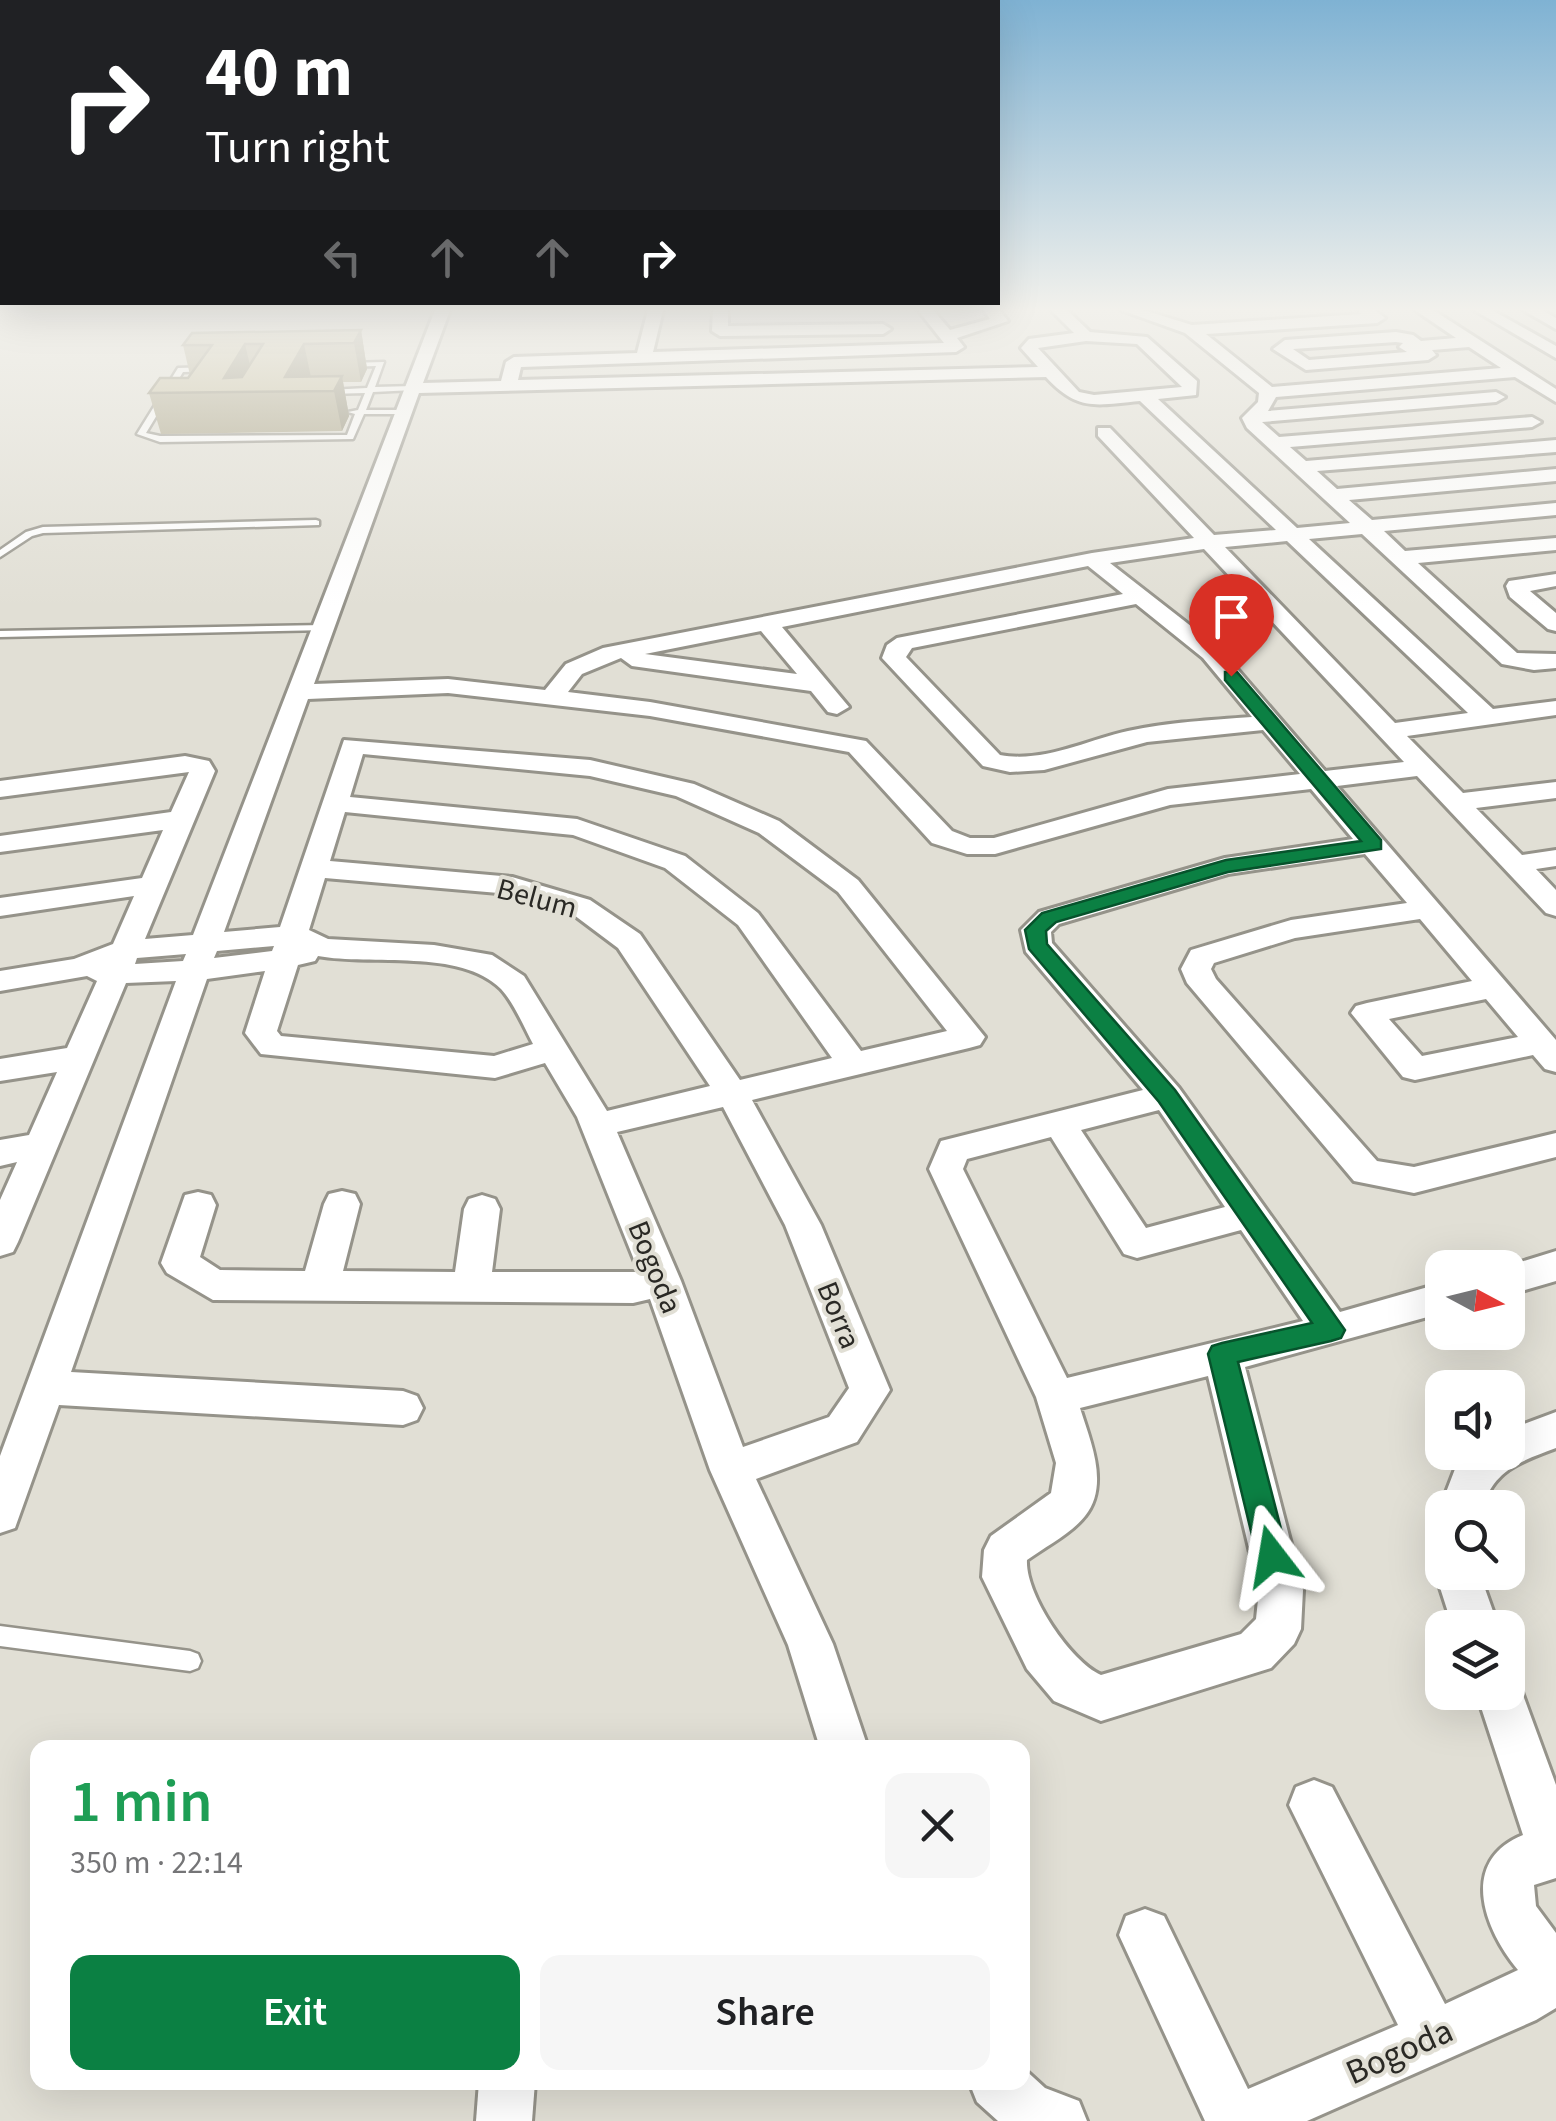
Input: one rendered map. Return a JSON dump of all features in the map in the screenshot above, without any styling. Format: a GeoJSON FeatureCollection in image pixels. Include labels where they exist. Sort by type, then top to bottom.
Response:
{"type":"FeatureCollection","features":[{"type":"Feature","properties":{"kind":"street"},"geometry":{"type":"LineString","coordinates":[[0,1514],[200,954],[406,409]]}},
{"type":"Feature","properties":{"kind":"street"},"geometry":{"type":"LineString","coordinates":[[1160,409],[1486,716]]}},
{"type":"Feature","properties":{"kind":"street"},"geometry":{"type":"LineString","coordinates":[[1250,418],[1260,409]]}},
{"type":"Feature","properties":{"kind":"street"},"geometry":{"type":"LineString","coordinates":[[1250,418],[1356,409]]}},
{"type":"Feature","properties":{"kind":"street"},"geometry":{"type":"LineString","coordinates":[[1513,409],[1556,438]]}},
{"type":"Feature","properties":{"kind":"street"},"geometry":{"type":"LineString","coordinates":[[1250,418],[1510,659],[1556,661]]}},
{"type":"Feature","properties":{"kind":"street"},"geometry":{"type":"LineString","coordinates":[[1274,443],[1532,422]]}},
{"type":"Feature","properties":{"kind":"street"},"geometry":{"type":"LineString","coordinates":[[1104,432],[1556,907]]}},
{"type":"Feature","properties":{"kind":"street"},"geometry":{"type":"LineString","coordinates":[[1302,467],[1556,446]]}},
{"type":"Feature","properties":{"kind":"street"},"geometry":{"type":"LineString","coordinates":[[1335,495],[1556,475]]}},
{"type":"Feature","properties":{"kind":"street"},"geometry":{"type":"LineString","coordinates":[[551,698],[574,669],[603,655],[1092,560],[1210,542],[1556,509]]}},
{"type":"Feature","properties":{"kind":"street"},"geometry":{"type":"LineString","coordinates":[[1398,558],[1556,544]]}},
{"type":"Feature","properties":{"kind":"street"},"geometry":{"type":"LineString","coordinates":[[1092,560],[1211,653],[1548,1052]]}},
{"type":"Feature","properties":{"kind":"street"},"geometry":{"type":"LineString","coordinates":[[1556,580],[1516,586],[1556,624]]}},
{"type":"Feature","properties":{"kind":"street"},"geometry":{"type":"LineString","coordinates":[[1140,597],[905,644],[895,650],[894,658],[992,761],[1010,766],[1030,766],[1129,738],[1271,722]]}},
{"type":"Feature","properties":{"kind":"street"},"geometry":{"type":"LineString","coordinates":[[768,624],[837,707]]}},
{"type":"Feature","properties":{"kind":"street"},"geometry":{"type":"LineString","coordinates":[[603,655],[815,684]]}},
{"type":"Feature","properties":{"kind":"street"},"geometry":{"type":"LineString","coordinates":[[300,692],[448,686],[650,709],[857,746],[942,837],[967,846],[995,846],[1168,796],[1424,768]]}},
{"type":"Feature","properties":{"kind":"street"},"geometry":{"type":"LineString","coordinates":[[1389,732],[1556,708]]}},
{"type":"Feature","properties":{"kind":"street"},"geometry":{"type":"LineString","coordinates":[[552,1048],[494,1067],[272,1046],[262,1033],[301,947],[312,868],[354,745],[590,768],[685,790],[768,827],[848,886],[968,1037],[597,1125]]}},
{"type":"Feature","properties":{"kind":"street"},"geometry":{"type":"LineString","coordinates":[[0,789],[186,764],[200,766],[202,771],[0,1242]]}},
{"type":"Feature","properties":{"kind":"street"},"geometry":{"type":"LineString","coordinates":[[1456,802],[1556,790]]}},
{"type":"Feature","properties":{"kind":"street"},"geometry":{"type":"LineString","coordinates":[[334,804],[578,826],[675,862],[748,920],[853,1064]]}},
{"type":"Feature","properties":{"kind":"street"},"geometry":{"type":"LineString","coordinates":[[0,844],[181,819]]}},
{"type":"Feature","properties":{"kind":"street"},"geometry":{"type":"LineString","coordinates":[[1331,1330],[1167,1096],[1037,945],[1036,930],[1049,918],[1226,866],[1374,844]]}},
{"type":"Feature","properties":{"kind":"street"},"geometry":{"type":"LineString","coordinates":[[1515,864],[1556,858]]}},
{"type":"Feature","properties":{"kind":"street","name":"Belum"},"geometry":{"type":"LineString","coordinates":[[312,868],[512,886],[580,906],[629,941],[732,1093]]}},
{"type":"Feature","properties":{"kind":"street"},"geometry":{"type":"LineString","coordinates":[[0,907],[153,885]]}},
{"type":"Feature","properties":{"kind":"street"},"geometry":{"type":"LineString","coordinates":[[1428,909],[1291,929],[1202,957],[1196,969],[1202,984],[1366,1172],[1414,1180],[1556,1145]]}},
{"type":"Feature","properties":{"kind":"street","name":"Bogoda"},"geometry":{"type":"LineString","coordinates":[[0,982],[120,962],[301,947],[434,954],[481,962],[513,983],[597,1125],[662,1282],[731,1470],[810,1644],[841,1740]]}},
{"type":"Feature","properties":{"kind":"street"},"geometry":{"type":"LineString","coordinates":[[1494,987],[1367,1013],[1414,1069],[1548,1052]]}},
{"type":"Feature","properties":{"kind":"street"},"geometry":{"type":"LineString","coordinates":[[0,1070],[79,1057]]}},
{"type":"Feature","properties":{"kind":"street","name":"Borra"},"geometry":{"type":"LineString","coordinates":[[731,1470],[843,1430],[870,1390],[803,1225],[732,1093]]}},
{"type":"Feature","properties":{"kind":"street"},"geometry":{"type":"LineString","coordinates":[[1167,1096],[953,1150],[946,1168],[1056,1397],[1077,1463],[1070,1503],[1006,1550],[1004,1577],[1043,1653],[1071,1685],[1102,1698],[1255,1652],[1278,1629],[1281,1590],[1222,1354]]}},
{"type":"Feature","properties":{"kind":"street"},"geometry":{"type":"LineString","coordinates":[[1059,1123],[1137,1244],[1250,1214]]}},
{"type":"Feature","properties":{"kind":"street"},"geometry":{"type":"LineString","coordinates":[[0,1153],[42,1145]]}},
{"type":"Feature","properties":{"kind":"street"},"geometry":{"type":"LineString","coordinates":[[320,1286],[342,1204]]}},
{"type":"Feature","properties":{"kind":"street"},"geometry":{"type":"LineString","coordinates":[[198,1205],[180,1263],[213,1285],[633,1288],[662,1282]]}},
{"type":"Feature","properties":{"kind":"street"},"geometry":{"type":"LineString","coordinates":[[472,1289],[482,1209]]}},
{"type":"Feature","properties":{"kind":"street"},"geometry":{"type":"LineString","coordinates":[[1525,1275],[1556,1266]]}},
{"type":"Feature","properties":{"kind":"street"},"geometry":{"type":"LineString","coordinates":[[1056,1397],[1331,1330],[1425,1303]]}},
{"type":"Feature","properties":{"kind":"street"},"geometry":{"type":"LineString","coordinates":[[46,1387],[403,1408]]}},
{"type":"Feature","properties":{"kind":"street"},"geometry":{"type":"LineString","coordinates":[[1525,1442],[1556,1430]]}},
{"type":"Feature","properties":{"kind":"street"},"geometry":{"type":"LineString","coordinates":[[1505,1710],[1556,1853],[1533,1854],[1516,1865],[1508,1884],[1508,1908],[1519,1934],[1539,1957],[1556,1968]]}},
{"type":"Feature","properties":{"kind":"street"},"geometry":{"type":"LineString","coordinates":[[1314,1806],[1432,2035]]}},
{"type":"Feature","properties":{"kind":"street"},"geometry":{"type":"LineString","coordinates":[[1145,1935],[1238,2121]]}},
{"type":"Feature","properties":{"kind":"street","name":"Bogoda"},"geometry":{"type":"LineString","coordinates":[[1238,2121],[1517,2001],[1556,1977]]}},
{"type":"Feature","properties":{"kind":"street"},"geometry":{"type":"LineString","coordinates":[[504,2121],[507,2090]]}},
{"type":"Feature","properties":{"kind":"street"},"geometry":{"type":"LineString","coordinates":[[1006,2090],[1027,2110],[1058,2121]]}},
{"type":"Feature","properties":{"kind":"lane"},"geometry":{"type":"LineString","coordinates":[[155,409],[141,431],[146,438],[350,437],[362,409]]}},
{"type":"Feature","properties":{"kind":"lane"},"geometry":{"type":"LineString","coordinates":[[334,412],[373,409]]}},
{"type":"Feature","properties":{"kind":"lane"},"geometry":{"type":"LineString","coordinates":[[0,554],[29,534],[43,530],[316,523]]}},
{"type":"Feature","properties":{"kind":"lane"},"geometry":{"type":"LineString","coordinates":[[0,634],[324,628]]}},
{"type":"Feature","properties":{"kind":"lane"},"geometry":{"type":"LineString","coordinates":[[0,1636],[190,1661]]}},
{"type":"Feature","properties":{"kind":"route"},"geometry":{"type":"LineString","coordinates":[[1231,676],[1374,844],[1226,866],[1049,918],[1036,930],[1037,945],[1167,1096],[1331,1330],[1222,1354],[1272,1556]]}}]}
